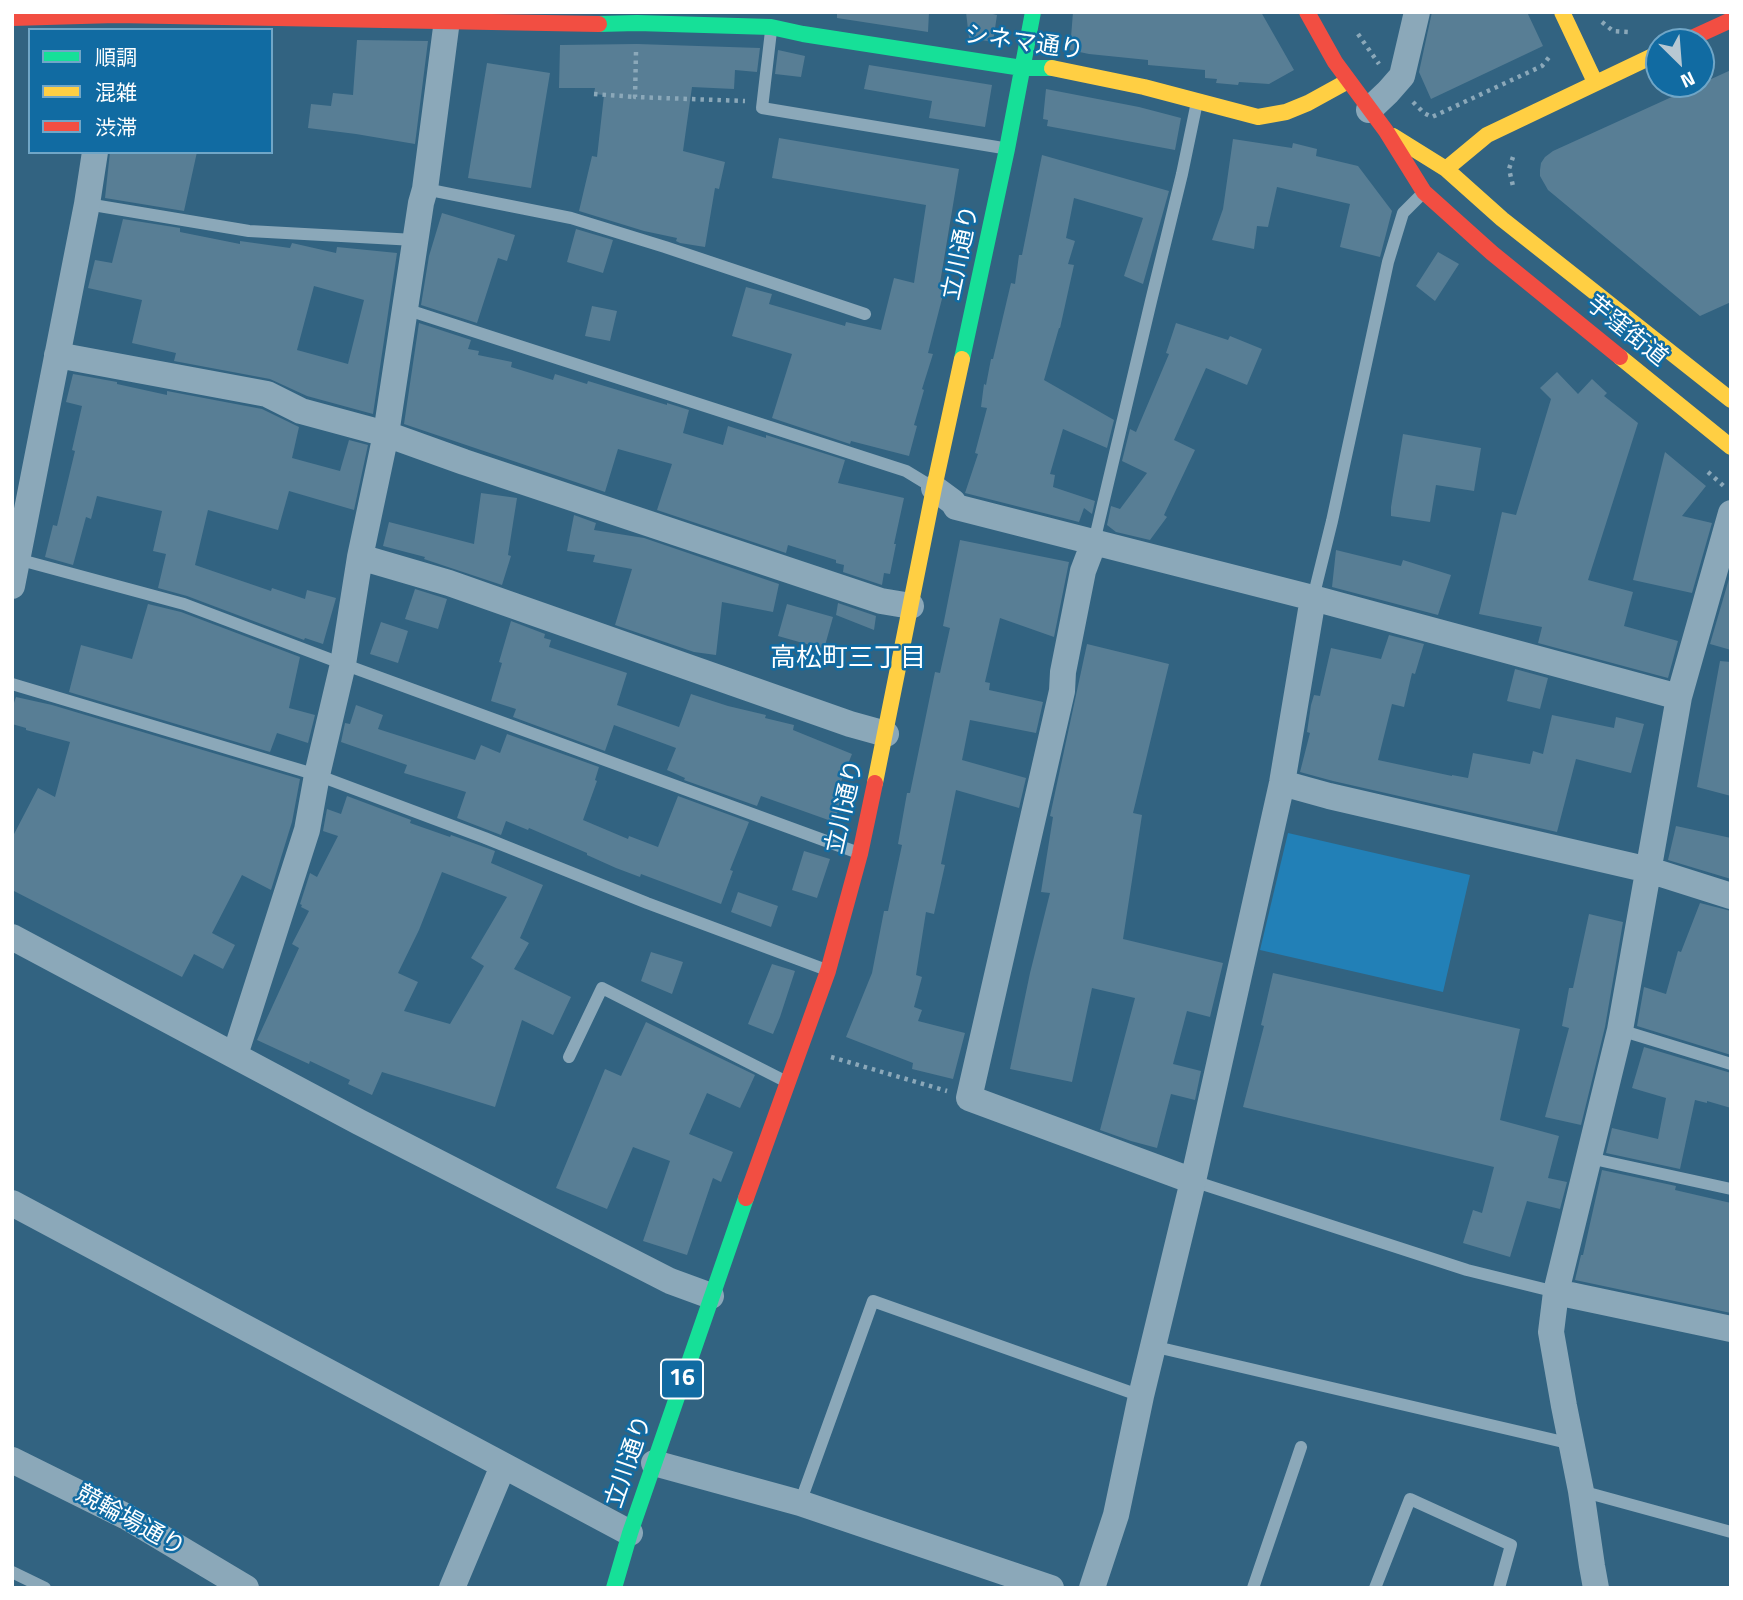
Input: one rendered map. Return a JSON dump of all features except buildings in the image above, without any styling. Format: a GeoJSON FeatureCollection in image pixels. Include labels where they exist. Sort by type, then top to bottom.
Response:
{"type":"FeatureCollection","features":[{"type":"Feature","properties":{"kind":"street","name":"立川通り"},"geometry":{"type":"LineString","coordinates":[[614,1588],[653,1463],[828,971],[860,854],[934,488],[1007,149],[1032,12]]}},
{"type":"Feature","properties":{"kind":"street"},"geometry":{"type":"LineString","coordinates":[[1307,12],[1369,110],[1435,181]]}},
{"type":"Feature","properties":{"kind":"street"},"geometry":{"type":"LineString","coordinates":[[1369,110],[1402,76],[1417,12]]}},
{"type":"Feature","properties":{"kind":"street"},"geometry":{"type":"LineString","coordinates":[[1562,12],[1595,82]]}},
{"type":"Feature","properties":{"kind":"street","name":"シネマ通り"},"geometry":{"type":"LineString","coordinates":[[12,18],[115,22],[392,16],[447,20],[568,18],[636,23],[771,20],[803,34],[1022,68],[1054,68],[1144,86],[1258,117],[1286,112],[1308,103],[1348,80]]}},
{"type":"Feature","properties":{"kind":"street"},"geometry":{"type":"LineString","coordinates":[[235,1055],[307,830],[343,664],[360,557],[386,434],[425,189],[447,20]]}},
{"type":"Feature","properties":{"kind":"street"},"geometry":{"type":"LineString","coordinates":[[1714,28],[1731,20]]}},
{"type":"Feature","properties":{"kind":"street"},"geometry":{"type":"LineString","coordinates":[[1435,181],[1487,135],[1645,59]]}},
{"type":"Feature","properties":{"kind":"street"},"geometry":{"type":"LineString","coordinates":[[1386,131],[1435,181]]}},
{"type":"Feature","properties":{"kind":"street"},"geometry":{"type":"LineString","coordinates":[[12,586],[95,154]]}},
{"type":"Feature","properties":{"kind":"street","name":"芋窪街道"},"geometry":{"type":"LineString","coordinates":[[1435,181],[1502,219],[1731,400]]}},
{"type":"Feature","properties":{"kind":"street","name":"芋窪街道"},"geometry":{"type":"LineString","coordinates":[[1435,181],[1492,253],[1731,447]]}},
{"type":"Feature","properties":{"kind":"street"},"geometry":{"type":"LineString","coordinates":[[57,355],[267,394],[301,411],[386,434],[881,601],[911,606]]}},
{"type":"Feature","properties":{"kind":"street"},"geometry":{"type":"LineString","coordinates":[[934,488],[956,507],[1313,598],[1679,697]]}},
{"type":"Feature","properties":{"kind":"street"},"geometry":{"type":"LineString","coordinates":[[1597,1588],[1551,1332],[1556,1292],[1620,1030],[1679,697],[1731,513]]}},
{"type":"Feature","properties":{"kind":"street"},"geometry":{"type":"LineString","coordinates":[[1094,542],[1083,571],[1063,672],[1062,691],[969,1098],[1193,1181]]}},
{"type":"Feature","properties":{"kind":"street"},"geometry":{"type":"LineString","coordinates":[[360,557],[449,583],[850,724],[886,734]]}},
{"type":"Feature","properties":{"kind":"street"},"geometry":{"type":"LineString","coordinates":[[1092,1588],[1116,1515],[1140,1396],[1193,1181],[1282,783],[1313,598]]}},
{"type":"Feature","properties":{"kind":"street"},"geometry":{"type":"LineString","coordinates":[[1282,783],[1649,870],[1731,897]]}},
{"type":"Feature","properties":{"kind":"street"},"geometry":{"type":"LineString","coordinates":[[12,937],[359,1122],[670,1281],[711,1296]]}},
{"type":"Feature","properties":{"kind":"street"},"geometry":{"type":"LineString","coordinates":[[12,1203],[630,1533]]}},
{"type":"Feature","properties":{"kind":"street"},"geometry":{"type":"LineString","coordinates":[[1556,1292],[1731,1329]]}},
{"type":"Feature","properties":{"kind":"street","name":"競輪場通り"},"geometry":{"type":"LineString","coordinates":[[12,1460],[127,1517],[246,1588]]}},
{"type":"Feature","properties":{"kind":"street"},"geometry":{"type":"LineString","coordinates":[[653,1463],[800,1503],[1051,1588]]}},
{"type":"Feature","properties":{"kind":"street"},"geometry":{"type":"LineString","coordinates":[[452,1588],[503,1466]]}},
{"type":"Feature","properties":{"kind":"lane"},"geometry":{"type":"LineString","coordinates":[[771,20],[762,107],[1007,149]]}},
{"type":"Feature","properties":{"kind":"lane"},"geometry":{"type":"LineString","coordinates":[[1094,542],[1182,174],[1197,100]]}},
{"type":"Feature","properties":{"kind":"lane"},"geometry":{"type":"LineString","coordinates":[[1313,598],[1388,262],[1403,213],[1435,181]]}},
{"type":"Feature","properties":{"kind":"lane"},"geometry":{"type":"LineString","coordinates":[[425,189],[571,218],[864,314]]}},
{"type":"Feature","properties":{"kind":"lane"},"geometry":{"type":"LineString","coordinates":[[86,204],[249,231],[415,240]]}},
{"type":"Feature","properties":{"kind":"lane"},"geometry":{"type":"LineString","coordinates":[[405,309],[906,471],[934,488]]}},
{"type":"Feature","properties":{"kind":"lane"},"geometry":{"type":"LineString","coordinates":[[18,559],[184,604],[860,854]]}},
{"type":"Feature","properties":{"kind":"lane"},"geometry":{"type":"LineString","coordinates":[[12,684],[317,775],[828,971]]}},
{"type":"Feature","properties":{"kind":"lane"},"geometry":{"type":"LineString","coordinates":[[569,1057],[602,988],[788,1082]]}},
{"type":"Feature","properties":{"kind":"lane"},"geometry":{"type":"LineString","coordinates":[[1620,1030],[1731,1064]]}},
{"type":"Feature","properties":{"kind":"lane"},"geometry":{"type":"LineString","coordinates":[[1588,1158],[1731,1189]]}},
{"type":"Feature","properties":{"kind":"lane"},"geometry":{"type":"LineString","coordinates":[[1193,1181],[1467,1270],[1556,1292]]}},
{"type":"Feature","properties":{"kind":"lane"},"geometry":{"type":"LineString","coordinates":[[800,1503],[873,1301],[1140,1396]]}},
{"type":"Feature","properties":{"kind":"lane"},"geometry":{"type":"LineString","coordinates":[[1152,1346],[1572,1444]]}},
{"type":"Feature","properties":{"kind":"lane"},"geometry":{"type":"LineString","coordinates":[[1253,1588],[1301,1447]]}},
{"type":"Feature","properties":{"kind":"lane"},"geometry":{"type":"LineString","coordinates":[[1581,1491],[1731,1532]]}},
{"type":"Feature","properties":{"kind":"lane"},"geometry":{"type":"LineString","coordinates":[[1375,1588],[1410,1499],[1511,1545],[1499,1588]]}},
{"type":"Feature","properties":{"kind":"lane"},"geometry":{"type":"LineString","coordinates":[[12,1572],[45,1588]]}},
{"type":"Feature","properties":{"kind":"path"},"geometry":{"type":"LineString","coordinates":[[1600,19],[1613,31],[1631,32]]}},
{"type":"Feature","properties":{"kind":"path"},"geometry":{"type":"LineString","coordinates":[[635,97],[636,23]]}},
{"type":"Feature","properties":{"kind":"path"},"geometry":{"type":"LineString","coordinates":[[1357,32],[1381,67],[1424,113],[1432,117],[1542,66]]}},
{"type":"Feature","properties":{"kind":"path"},"geometry":{"type":"LineString","coordinates":[[594,94],[749,102],[762,107]]}},
{"type":"Feature","properties":{"kind":"path"},"geometry":{"type":"LineString","coordinates":[[1516,191],[1509,169],[1519,150]]}},
{"type":"Feature","properties":{"kind":"path"},"geometry":{"type":"LineString","coordinates":[[827,1056],[969,1098]]}},
{"type":"Feature","properties":{"kind":"shaded area"},"geometry":{"type":"Polygon","coordinates":[[[1288,833],[1470,875],[1443,992],[1260,950],[1288,833]]]}},
{"type":"Feature","properties":{"kind":"traffic: fast"},"geometry":{"type":"LineString","coordinates":[[962,359],[1033,12]]}},
{"type":"Feature","properties":{"kind":"traffic: fast"},"geometry":{"type":"LineString","coordinates":[[599,24],[771,27],[1022,68],[1052,68]]}},
{"type":"Feature","properties":{"kind":"traffic: fast"},"geometry":{"type":"LineString","coordinates":[[614,1588],[630,1533],[746,1198]]}},
{"type":"Feature","properties":{"kind":"traffic: slow"},"geometry":{"type":"LineString","coordinates":[[1562,12],[1595,82]]}},
{"type":"Feature","properties":{"kind":"traffic: slow"},"geometry":{"type":"LineString","coordinates":[[1446,169],[1487,135],[1645,60]]}},
{"type":"Feature","properties":{"kind":"traffic: slow"},"geometry":{"type":"LineString","coordinates":[[1052,68],[1144,87],[1258,117],[1286,112],[1348,81]]}},
{"type":"Feature","properties":{"kind":"traffic: slow"},"geometry":{"type":"LineString","coordinates":[[1393,136],[1446,169],[1502,219],[1731,400]]}},
{"type":"Feature","properties":{"kind":"traffic: slow"},"geometry":{"type":"LineString","coordinates":[[1620,357],[1731,447]]}},
{"type":"Feature","properties":{"kind":"traffic: slow"},"geometry":{"type":"LineString","coordinates":[[875,783],[962,359]]}},
{"type":"Feature","properties":{"kind":"traffic: jam"},"geometry":{"type":"LineString","coordinates":[[1307,12],[1335,62],[1386,131],[1424,192],[1492,253],[1620,357]]}},
{"type":"Feature","properties":{"kind":"traffic: jam"},"geometry":{"type":"LineString","coordinates":[[12,18],[116,15],[599,24]]}},
{"type":"Feature","properties":{"kind":"traffic: jam"},"geometry":{"type":"LineString","coordinates":[[1714,28],[1731,20]]}},
{"type":"Feature","properties":{"kind":"traffic: jam"},"geometry":{"type":"LineString","coordinates":[[746,1198],[828,971],[860,854],[875,783]]}},
{"type":"Feature","properties":{"kind":"district","name":"高松町三丁目"},"geometry":{"type":"Point","coordinates":[848,660]}}]}
